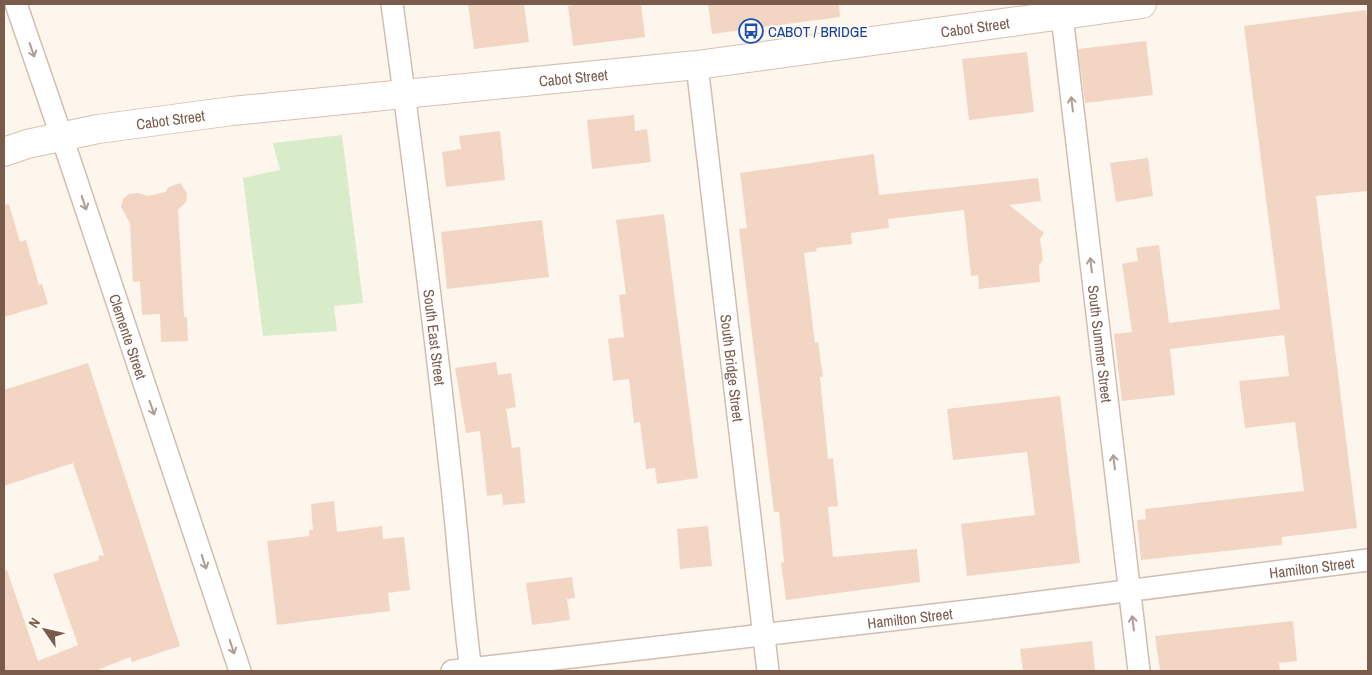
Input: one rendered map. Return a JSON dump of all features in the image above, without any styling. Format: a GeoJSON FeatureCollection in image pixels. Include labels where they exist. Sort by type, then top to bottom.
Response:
{"type":"FeatureCollection","features":[{"type":"Feature","properties":{"kind":"main road","name":"Cabot Street"},"geometry":{"type":"LineString","coordinates":[[4,152],[27,144],[98,130],[232,111],[697,65],[1142,4]]}},
{"type":"Feature","properties":{"kind":"street","name":"Clemente Street"},"geometry":{"type":"LineString","coordinates":[[16,4],[240,671]]}},
{"type":"Feature","properties":{"kind":"street","name":"South East Street"},"geometry":{"type":"LineString","coordinates":[[392,4],[409,120],[448,452],[465,627],[465,670]]}},
{"type":"Feature","properties":{"kind":"street","name":"South Summer Street"},"geometry":{"type":"LineString","coordinates":[[1062,16],[1139,671]]}},
{"type":"Feature","properties":{"kind":"street","name":"South Bridge Street"},"geometry":{"type":"LineString","coordinates":[[697,65],[768,671]]}},
{"type":"Feature","properties":{"kind":"street","name":"Hamilton Street"},"geometry":{"type":"LineString","coordinates":[[465,670],[1129,591],[1368,560]]}},
{"type":"Feature","properties":{"kind":"green space"},"geometry":{"type":"Polygon","coordinates":[[[342,135],[363,303],[334,306],[337,331],[263,336],[243,178],[280,170],[273,143],[342,135]]]}},
{"type":"Feature","properties":{"kind":"building"},"geometry":{"type":"Polygon","coordinates":[[[468,4],[524,4],[529,42],[474,49],[468,4]]]}},
{"type":"Feature","properties":{"kind":"building"},"geometry":{"type":"Polygon","coordinates":[[[580,4],[641,4],[645,37],[573,46],[568,6],[580,4]]]}},
{"type":"Feature","properties":{"kind":"building"},"geometry":{"type":"Polygon","coordinates":[[[708,4],[839,4],[840,17],[712,34],[708,4]]]}},
{"type":"Feature","properties":{"kind":"building"},"geometry":{"type":"Polygon","coordinates":[[[1366,10],[1368,27],[1368,191],[1316,196],[1357,528],[1282,537],[1282,545],[1141,560],[1137,520],[1146,519],[1145,509],[1304,491],[1295,422],[1245,428],[1239,381],[1289,376],[1284,335],[1170,349],[1175,395],[1122,401],[1114,334],[1132,332],[1122,264],[1138,261],[1136,248],[1159,245],[1169,323],[1280,309],[1244,26],[1366,10]]]}},
{"type":"Feature","properties":{"kind":"building"},"geometry":{"type":"Polygon","coordinates":[[[1146,41],[1153,95],[1085,103],[1078,49],[1146,41]]]}},
{"type":"Feature","properties":{"kind":"building"},"geometry":{"type":"Polygon","coordinates":[[[1027,52],[1034,112],[969,120],[962,59],[1027,52]]]}},
{"type":"Feature","properties":{"kind":"building"},"geometry":{"type":"Polygon","coordinates":[[[634,115],[635,131],[647,129],[651,162],[592,169],[587,120],[634,115]]]}},
{"type":"Feature","properties":{"kind":"building"},"geometry":{"type":"Polygon","coordinates":[[[500,131],[505,180],[446,187],[442,152],[461,149],[459,136],[500,131]]]}},
{"type":"Feature","properties":{"kind":"building"},"geometry":{"type":"Polygon","coordinates":[[[874,154],[879,195],[1038,178],[1041,201],[1009,205],[1044,233],[1040,239],[1043,260],[1039,265],[1040,282],[979,289],[978,275],[971,276],[964,210],[888,219],[889,228],[851,233],[852,244],[816,248],[817,251],[804,253],[815,343],[818,342],[823,377],[820,377],[828,459],[833,458],[838,506],[828,507],[833,557],[917,549],[920,582],[786,600],[781,563],[784,562],[779,512],[774,512],[739,229],[747,228],[740,173],[874,154]]]}},
{"type":"Feature","properties":{"kind":"building"},"geometry":{"type":"Polygon","coordinates":[[[1148,158],[1153,196],[1116,202],[1110,163],[1148,158]]]}},
{"type":"Feature","properties":{"kind":"building"},"geometry":{"type":"Polygon","coordinates":[[[180,183],[187,193],[186,202],[178,210],[184,317],[187,317],[188,341],[161,342],[160,314],[142,315],[140,281],[133,282],[130,223],[121,207],[123,199],[129,194],[138,193],[148,196],[165,192],[169,187],[180,183]]]}},
{"type":"Feature","properties":{"kind":"building"},"geometry":{"type":"Polygon","coordinates":[[[9,204],[20,242],[26,240],[39,285],[42,284],[48,304],[4,317],[4,205],[9,204]]]}},
{"type":"Feature","properties":{"kind":"building"},"geometry":{"type":"Polygon","coordinates":[[[664,214],[698,478],[657,484],[655,468],[646,469],[640,422],[634,423],[629,379],[613,381],[608,339],[624,337],[619,295],[626,294],[616,220],[664,214]]]}},
{"type":"Feature","properties":{"kind":"building"},"geometry":{"type":"Polygon","coordinates":[[[542,220],[549,277],[447,289],[441,232],[542,220]]]}},
{"type":"Feature","properties":{"kind":"building"},"geometry":{"type":"Polygon","coordinates":[[[496,362],[498,375],[511,373],[516,407],[506,409],[512,448],[520,447],[525,503],[503,505],[502,494],[487,496],[480,431],[466,433],[455,368],[496,362]]]}},
{"type":"Feature","properties":{"kind":"building"},"geometry":{"type":"Polygon","coordinates":[[[88,363],[180,646],[132,662],[130,657],[95,671],[4,671],[4,571],[7,570],[38,661],[78,645],[53,574],[99,560],[98,556],[104,555],[73,463],[4,486],[4,390],[88,363]]]}},
{"type":"Feature","properties":{"kind":"building"},"geometry":{"type":"Polygon","coordinates":[[[1060,396],[1080,563],[967,576],[961,524],[1035,515],[1027,452],[953,460],[947,409],[1060,396]]]}},
{"type":"Feature","properties":{"kind":"building"},"geometry":{"type":"Polygon","coordinates":[[[334,501],[337,532],[382,526],[383,539],[404,537],[410,590],[388,593],[390,611],[277,625],[267,541],[309,536],[309,530],[313,530],[311,504],[334,501]]]}},
{"type":"Feature","properties":{"kind":"building"},"geometry":{"type":"Polygon","coordinates":[[[708,526],[712,566],[680,569],[677,529],[708,526]]]}},
{"type":"Feature","properties":{"kind":"building"},"geometry":{"type":"Polygon","coordinates":[[[572,577],[575,598],[567,599],[570,620],[532,625],[526,583],[572,577]]]}},
{"type":"Feature","properties":{"kind":"building"},"geometry":{"type":"Polygon","coordinates":[[[1293,621],[1297,661],[1279,663],[1280,671],[1160,671],[1155,636],[1293,621]]]}},
{"type":"Feature","properties":{"kind":"building"},"geometry":{"type":"Polygon","coordinates":[[[1092,641],[1095,671],[1023,671],[1020,649],[1092,641]]]}},
{"type":"Feature","properties":{"kind":"place","name":"CABOT / BRIDGE"},"geometry":{"type":"Point","coordinates":[751,31]}}]}
